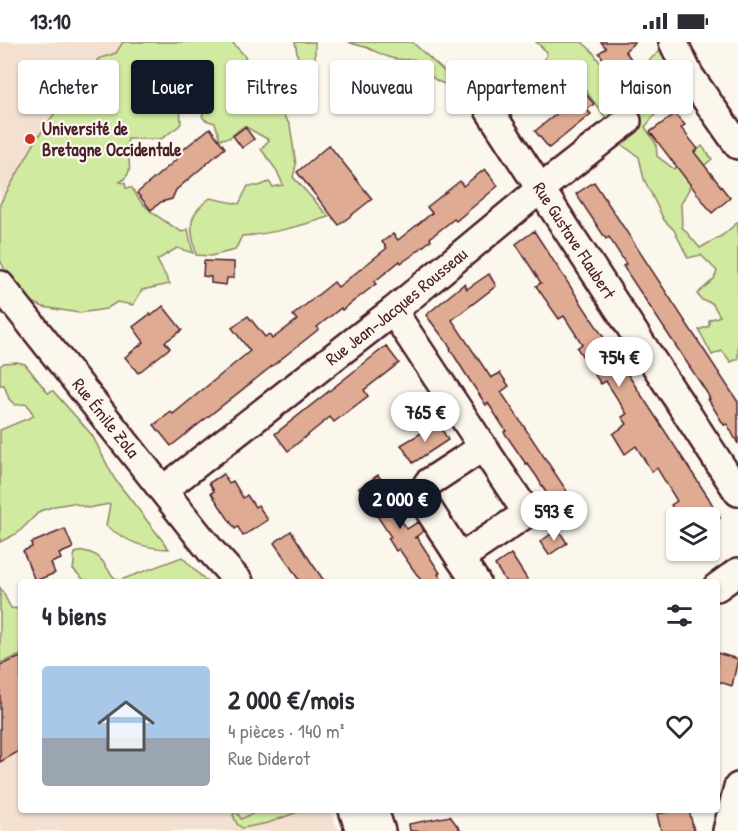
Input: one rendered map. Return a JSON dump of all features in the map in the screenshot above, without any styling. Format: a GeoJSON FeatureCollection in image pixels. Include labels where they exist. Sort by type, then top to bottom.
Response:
{"type":"FeatureCollection","features":[{"type":"Feature","properties":{"kind":"street"},"geometry":{"type":"LineString","coordinates":[[673,42],[689,75],[738,145]]}},
{"type":"Feature","properties":{"kind":"street","name":"Rue Gustave Flaubert"},"geometry":{"type":"LineString","coordinates":[[492,114],[738,492]]}},
{"type":"Feature","properties":{"kind":"street","name":"Rue Jean-Jacques Rousseau"},"geometry":{"type":"LineString","coordinates":[[163,490],[393,310],[539,189],[627,121]]}},
{"type":"Feature","properties":{"kind":"street","name":"Rue Émile Zola"},"geometry":{"type":"LineString","coordinates":[[0,286],[211,551],[236,579]]}},
{"type":"Feature","properties":{"kind":"street"},"geometry":{"type":"LineString","coordinates":[[393,310],[527,513],[460,558]]}},
{"type":"Feature","properties":{"kind":"street"},"geometry":{"type":"LineString","coordinates":[[474,579],[427,507],[422,494],[428,483],[483,447]]}},
{"type":"Feature","properties":{"kind":"street","name":"Rue Émile Zola"},"geometry":{"type":"LineString","coordinates":[[211,551],[225,579]]}},
{"type":"Feature","properties":{"kind":"street"},"geometry":{"type":"LineString","coordinates":[[720,584],[738,572]]}},
{"type":"Feature","properties":{"kind":"street"},"geometry":{"type":"LineString","coordinates":[[727,831],[738,787]]}},
{"type":"Feature","properties":{"kind":"street"},"geometry":{"type":"LineString","coordinates":[[354,813],[360,831]]}},
{"type":"Feature","properties":{"kind":"street"},"geometry":{"type":"LineString","coordinates":[[375,813],[381,831]]}},
{"type":"Feature","properties":{"kind":"shaded area","name":"Université de Bretagne Occidentale"},"geometry":{"type":"Polygon","coordinates":[[[0,42],[134,42],[119,65],[119,60],[18,60],[18,114],[87,114],[0,246],[0,42]]]}},
{"type":"Feature","properties":{"kind":"shaded area"},"geometry":{"type":"Polygon","coordinates":[[[18,635],[18,813],[331,813],[337,828],[344,831],[0,831],[0,642],[18,635]]]}},
{"type":"Feature","properties":{"kind":"green space"},"geometry":{"type":"Polygon","coordinates":[[[123,42],[232,42],[247,60],[226,60],[226,114],[283,114],[290,125],[296,165],[293,177],[329,217],[286,229],[242,236],[235,250],[211,256],[196,255],[192,230],[193,217],[210,198],[239,204],[248,186],[259,186],[269,182],[273,187],[283,185],[277,171],[261,149],[269,140],[244,126],[229,138],[220,139],[215,123],[205,120],[202,116],[203,114],[214,114],[214,60],[131,60],[131,114],[181,114],[181,123],[161,139],[128,139],[127,151],[130,167],[126,177],[120,182],[125,183],[126,188],[132,188],[141,202],[160,218],[182,232],[188,229],[193,253],[177,248],[157,260],[170,284],[142,290],[133,305],[117,302],[106,309],[79,313],[43,307],[18,295],[0,260],[0,204],[38,137],[54,114],[119,114],[119,60],[97,60],[116,53],[123,42]]]}},
{"type":"Feature","properties":{"kind":"green space"},"geometry":{"type":"Polygon","coordinates":[[[295,42],[315,42],[314,60],[298,60],[295,42]]]}},
{"type":"Feature","properties":{"kind":"green space"},"geometry":{"type":"Polygon","coordinates":[[[349,42],[412,42],[432,60],[390,58],[349,42]]]}},
{"type":"Feature","properties":{"kind":"green space"},"geometry":{"type":"Polygon","coordinates":[[[536,42],[582,42],[592,51],[599,61],[599,109],[587,92],[587,60],[545,60],[547,52],[536,42]]]}},
{"type":"Feature","properties":{"kind":"green space"},"geometry":{"type":"Polygon","coordinates":[[[660,51],[666,60],[649,60],[660,51]]]}},
{"type":"Feature","properties":{"kind":"green space"},"geometry":{"type":"Polygon","coordinates":[[[434,62],[446,73],[446,84],[434,78],[434,62]]]}},
{"type":"Feature","properties":{"kind":"green space"},"geometry":{"type":"Polygon","coordinates":[[[603,114],[656,114],[645,127],[656,144],[657,156],[674,169],[702,146],[712,159],[693,175],[681,204],[682,227],[700,248],[723,235],[738,222],[738,359],[731,362],[722,351],[712,355],[699,330],[709,326],[709,320],[720,316],[712,303],[702,300],[697,294],[714,279],[717,271],[701,255],[688,258],[674,230],[664,220],[644,179],[639,157],[622,145],[603,114]]]}},
{"type":"Feature","properties":{"kind":"green space"},"geometry":{"type":"Polygon","coordinates":[[[4,363],[25,364],[48,393],[53,391],[92,435],[114,478],[169,549],[135,543],[106,526],[110,504],[88,508],[73,503],[40,511],[18,533],[0,542],[0,430],[34,416],[27,404],[15,405],[9,399],[4,385],[0,385],[0,366],[4,363]]]}},
{"type":"Feature","properties":{"kind":"green space"},"geometry":{"type":"Polygon","coordinates":[[[83,551],[101,559],[116,579],[83,579],[73,569],[75,553],[83,551]]]}},
{"type":"Feature","properties":{"kind":"green space"},"geometry":{"type":"Polygon","coordinates":[[[182,557],[204,579],[123,579],[182,557]]]}},
{"type":"Feature","properties":{"kind":"green space"},"geometry":{"type":"Polygon","coordinates":[[[0,587],[11,608],[18,609],[18,656],[0,663],[0,587]]]}},
{"type":"Feature","properties":{"kind":"green space"},"geometry":{"type":"Polygon","coordinates":[[[238,813],[241,819],[254,813],[295,813],[268,823],[242,828],[237,824],[233,815],[238,813]]]}},
{"type":"Feature","properties":{"kind":"building"},"geometry":{"type":"Polygon","coordinates":[[[601,42],[635,42],[625,51],[632,60],[604,60],[599,53],[606,48],[601,42]]]}},
{"type":"Feature","properties":{"kind":"building"},"geometry":{"type":"Polygon","coordinates":[[[587,96],[594,104],[587,110],[587,96]]]}},
{"type":"Feature","properties":{"kind":"building"},"geometry":{"type":"Polygon","coordinates":[[[587,110],[591,114],[549,148],[535,131],[556,114],[587,114],[587,110]]]}},
{"type":"Feature","properties":{"kind":"building"},"geometry":{"type":"Polygon","coordinates":[[[675,114],[685,125],[681,128],[698,149],[694,152],[730,198],[712,213],[650,132],[675,114]]]}},
{"type":"Feature","properties":{"kind":"building"},"geometry":{"type":"Polygon","coordinates":[[[245,127],[254,139],[242,148],[233,136],[245,127]]]}},
{"type":"Feature","properties":{"kind":"building"},"geometry":{"type":"Polygon","coordinates":[[[210,128],[225,148],[176,190],[172,199],[161,202],[151,210],[137,193],[177,159],[175,156],[210,128]]]}},
{"type":"Feature","properties":{"kind":"building"},"geometry":{"type":"Polygon","coordinates":[[[329,145],[372,199],[339,225],[297,172],[329,145]]]}},
{"type":"Feature","properties":{"kind":"building"},"geometry":{"type":"Polygon","coordinates":[[[485,169],[498,186],[456,221],[454,219],[430,238],[431,240],[410,257],[401,263],[400,261],[374,282],[376,284],[342,310],[341,308],[317,327],[319,329],[171,446],[154,425],[171,412],[173,414],[250,351],[232,328],[248,316],[265,337],[269,334],[272,339],[297,320],[293,315],[334,282],[338,287],[387,248],[382,242],[393,234],[398,240],[432,213],[427,207],[460,181],[463,186],[485,169]]]}},
{"type":"Feature","properties":{"kind":"building"},"geometry":{"type":"Polygon","coordinates":[[[594,182],[738,402],[738,444],[623,266],[626,264],[609,237],[606,239],[576,194],[594,182]]]}},
{"type":"Feature","properties":{"kind":"building"},"geometry":{"type":"Polygon","coordinates":[[[534,231],[714,507],[672,507],[671,505],[677,501],[657,468],[652,472],[636,446],[625,454],[613,434],[627,424],[622,417],[627,414],[606,381],[601,384],[577,348],[582,344],[564,316],[559,319],[536,286],[541,283],[516,244],[534,231]]]}},
{"type":"Feature","properties":{"kind":"building"},"geometry":{"type":"Polygon","coordinates":[[[204,261],[234,262],[234,278],[227,278],[226,285],[211,283],[211,277],[203,276],[204,261]]]}},
{"type":"Feature","properties":{"kind":"building"},"geometry":{"type":"Polygon","coordinates":[[[489,274],[496,286],[452,320],[491,378],[500,373],[509,386],[501,392],[582,514],[565,525],[537,477],[504,432],[506,431],[488,403],[486,405],[451,348],[426,315],[464,284],[467,289],[489,274]]]}},
{"type":"Feature","properties":{"kind":"building"},"geometry":{"type":"Polygon","coordinates":[[[163,306],[182,330],[165,342],[170,348],[138,373],[125,357],[144,342],[133,327],[163,306]]]}},
{"type":"Feature","properties":{"kind":"building"},"geometry":{"type":"Polygon","coordinates":[[[386,346],[399,363],[364,390],[368,396],[334,422],[330,417],[288,451],[275,434],[386,346]]]}},
{"type":"Feature","properties":{"kind":"building"},"geometry":{"type":"Polygon","coordinates":[[[438,423],[448,440],[413,463],[401,445],[438,423]]]}},
{"type":"Feature","properties":{"kind":"building"},"geometry":{"type":"Polygon","coordinates":[[[223,474],[229,483],[233,481],[243,498],[247,495],[255,507],[258,505],[268,520],[243,536],[238,527],[235,529],[211,493],[214,491],[209,483],[223,474]]]}},
{"type":"Feature","properties":{"kind":"building"},"geometry":{"type":"Polygon","coordinates":[[[378,475],[399,506],[397,508],[400,514],[398,515],[407,529],[418,522],[424,531],[414,538],[417,537],[440,573],[438,574],[441,579],[420,579],[399,549],[396,551],[388,538],[391,537],[359,488],[378,475]]]}},
{"type":"Feature","properties":{"kind":"building"},"geometry":{"type":"Polygon","coordinates":[[[65,529],[73,548],[59,554],[61,559],[51,563],[55,573],[34,579],[23,551],[32,547],[31,543],[65,529]]]}},
{"type":"Feature","properties":{"kind":"building"},"geometry":{"type":"Polygon","coordinates":[[[558,529],[567,543],[549,555],[540,542],[558,529]]]}},
{"type":"Feature","properties":{"kind":"building"},"geometry":{"type":"Polygon","coordinates":[[[291,531],[323,579],[298,579],[274,543],[291,531]]]}},
{"type":"Feature","properties":{"kind":"building"},"geometry":{"type":"Polygon","coordinates":[[[511,554],[527,579],[504,579],[495,565],[511,554]]]}},
{"type":"Feature","properties":{"kind":"building"},"geometry":{"type":"Polygon","coordinates":[[[720,654],[738,659],[732,686],[720,682],[720,654]]]}},
{"type":"Feature","properties":{"kind":"building"},"geometry":{"type":"Polygon","coordinates":[[[18,658],[18,752],[0,762],[0,665],[18,658]]]}},
{"type":"Feature","properties":{"kind":"building"},"geometry":{"type":"Polygon","coordinates":[[[690,813],[694,831],[661,831],[657,814],[690,813]]]}},
{"type":"Feature","properties":{"kind":"building"},"geometry":{"type":"Polygon","coordinates":[[[450,816],[461,831],[410,831],[409,824],[450,816]]]}},
{"type":"Feature","properties":{"kind":"place","name":"Université de Bretagne Occidentale"},"geometry":{"type":"Point","coordinates":[30,139]}}]}
